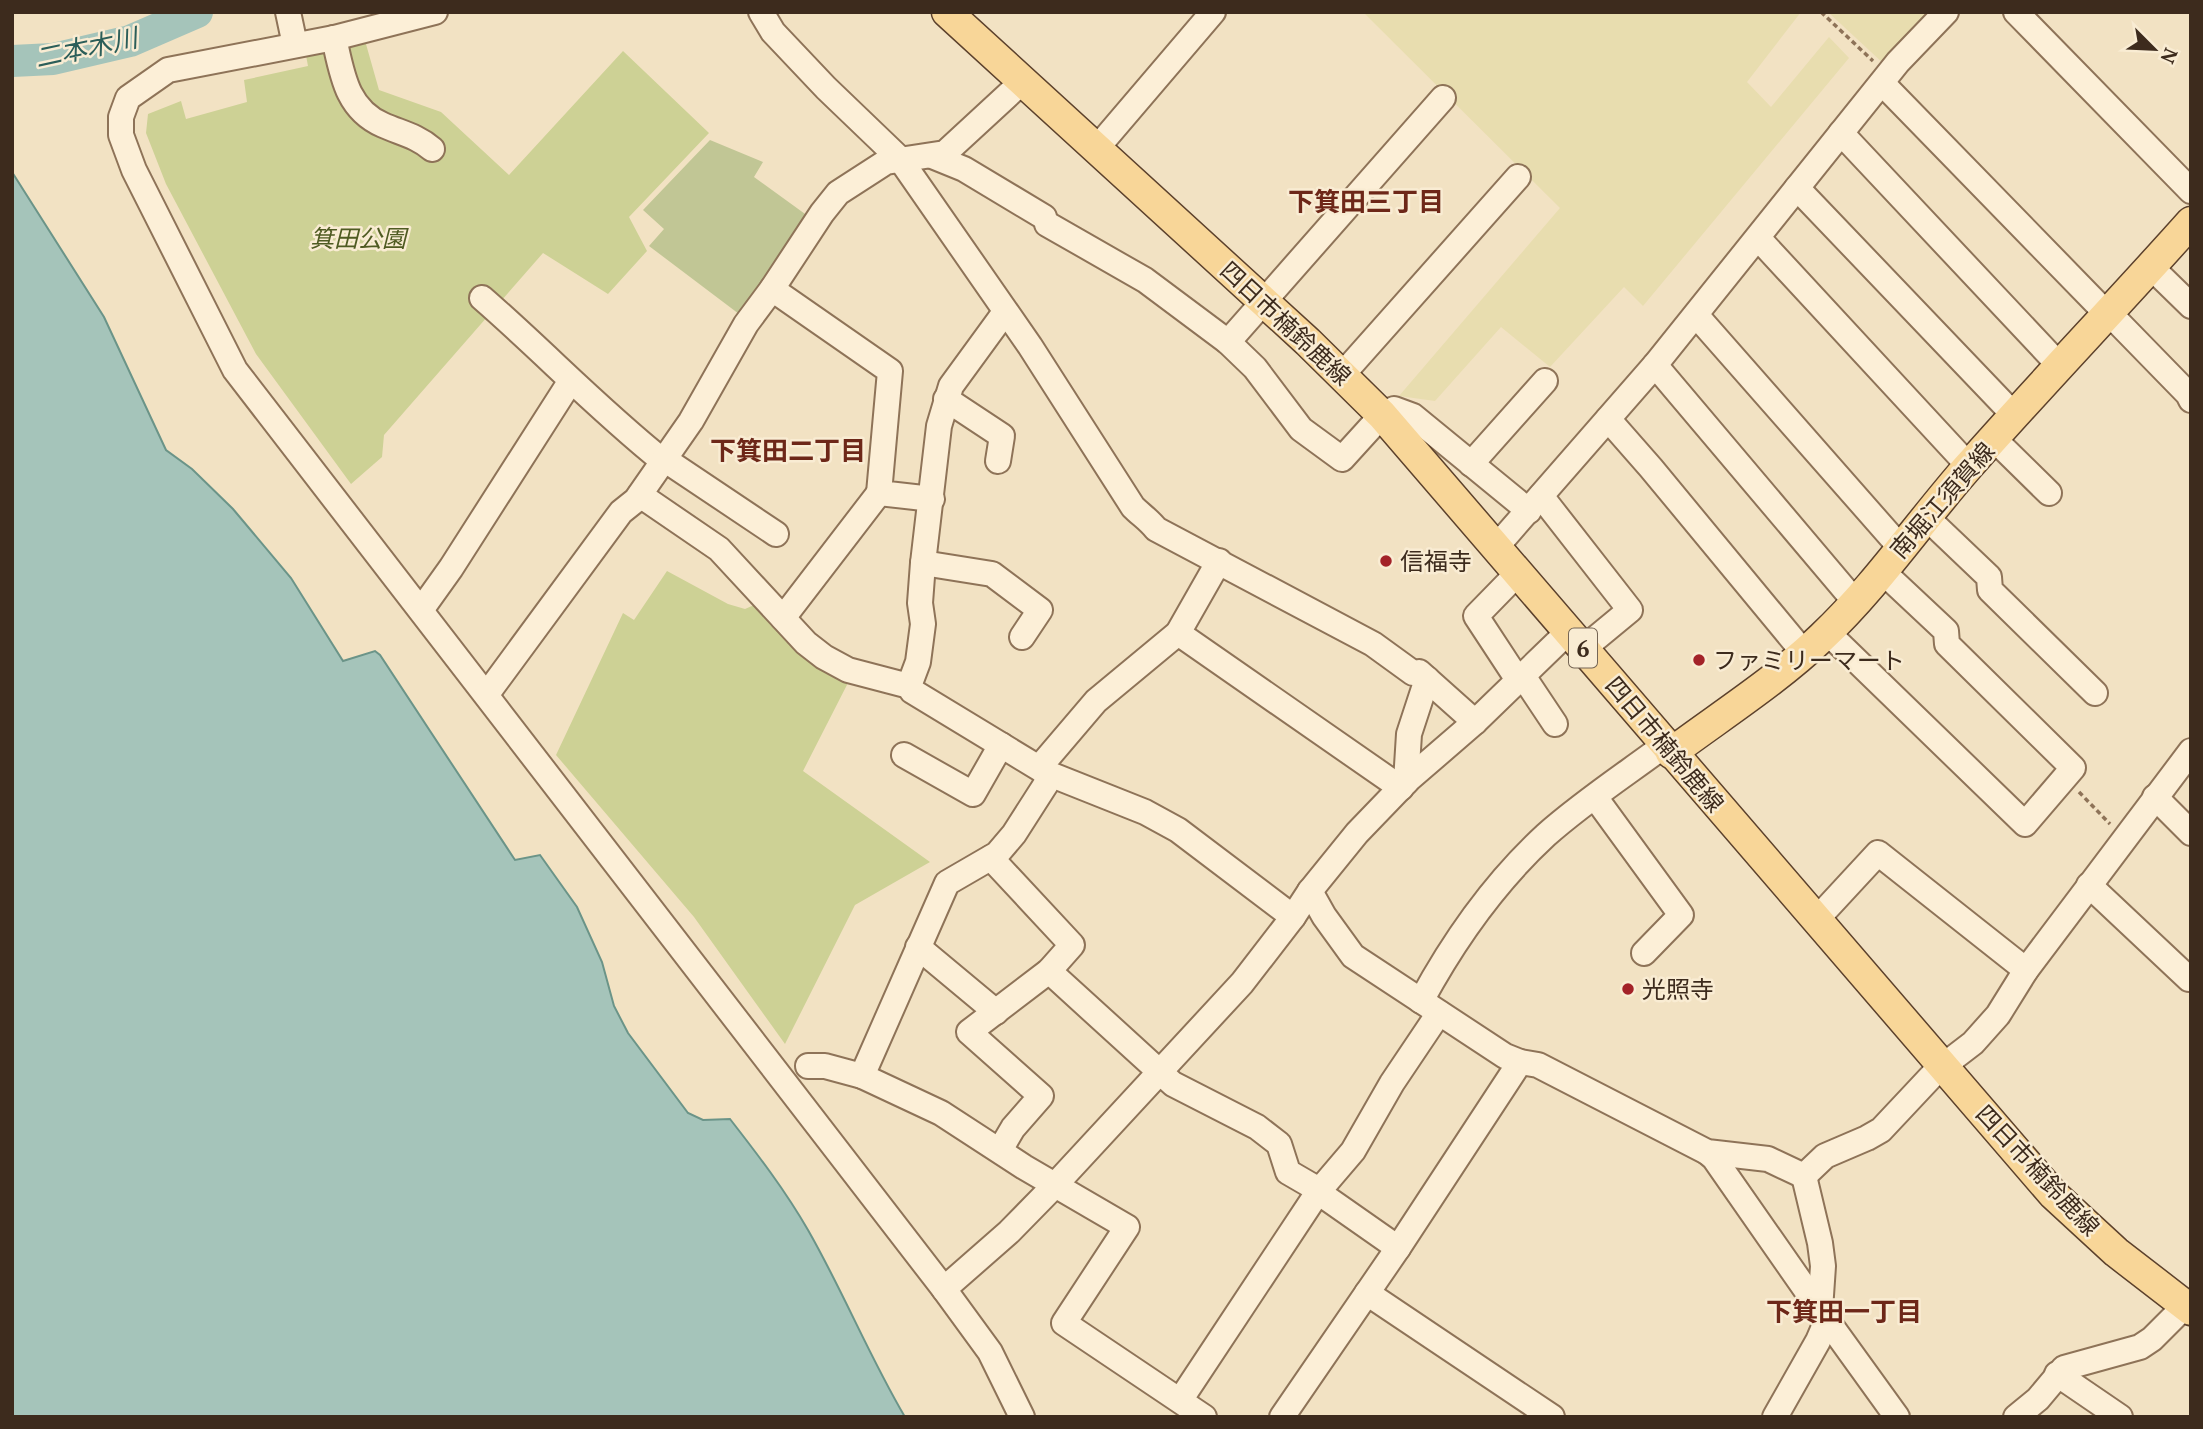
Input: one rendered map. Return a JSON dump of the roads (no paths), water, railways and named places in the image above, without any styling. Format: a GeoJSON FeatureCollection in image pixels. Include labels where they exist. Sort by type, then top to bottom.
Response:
{"type":"FeatureCollection","features":[{"type":"Feature","properties":{"kind":"main road","name":"四日市楠鈴鹿線"},"geometry":{"type":"LineString","coordinates":[[949,13],[1342,374],[1382,415],[2053,1194],[2116,1252],[2187,1302]]}},
{"type":"Feature","properties":{"kind":"main road","name":"南堀江須賀線"},"geometry":{"type":"LineString","coordinates":[[1668,749],[1779,674],[1857,604],[1925,516],[2191,222]]}},
{"type":"Feature","properties":{"kind":"street"},"geometry":{"type":"LineString","coordinates":[[435,12],[334,38],[292,31],[168,70],[128,98],[121,117],[121,135],[134,170],[235,370],[944,1289],[990,1352],[1022,1417]]}},
{"type":"Feature","properties":{"kind":"street"},"geometry":{"type":"LineString","coordinates":[[761,12],[774,32],[826,88],[901,159],[1059,389],[1133,507],[1156,529],[1373,644],[1413,673],[1419,672],[1475,722]]}},
{"type":"Feature","properties":{"kind":"street"},"geometry":{"type":"LineString","coordinates":[[1097,148],[1213,12]]}},
{"type":"Feature","properties":{"kind":"street"},"geometry":{"type":"LineString","coordinates":[[1497,546],[1655,365],[1885,79],[1946,12]]}},
{"type":"Feature","properties":{"kind":"street"},"geometry":{"type":"LineString","coordinates":[[2016,12],[2191,191]]}},
{"type":"Feature","properties":{"kind":"street"},"geometry":{"type":"LineString","coordinates":[[334,38],[345,85],[353,102],[374,120],[416,137],[432,149]]}},
{"type":"Feature","properties":{"kind":"street"},"geometry":{"type":"LineString","coordinates":[[1885,79],[2191,400]]}},
{"type":"Feature","properties":{"kind":"street"},"geometry":{"type":"LineString","coordinates":[[487,694],[621,512],[640,495],[691,421],[746,324],[838,193],[886,162],[945,153],[1023,81]]}},
{"type":"Feature","properties":{"kind":"street"},"geometry":{"type":"LineString","coordinates":[[1228,342],[1444,98]]}},
{"type":"Feature","properties":{"kind":"street"},"geometry":{"type":"LineString","coordinates":[[1841,133],[2060,366]]}},
{"type":"Feature","properties":{"kind":"street"},"geometry":{"type":"LineString","coordinates":[[932,156],[964,169],[1145,280],[1228,342],[1255,368],[1301,429],[1342,458],[1382,415],[1394,408],[1413,416],[1471,464],[1535,503],[1630,610],[1576,640],[1520,678],[1475,722],[1403,785],[1357,833],[1242,983],[1056,1184],[1009,1232],[944,1289]]}},
{"type":"Feature","properties":{"kind":"street"},"geometry":{"type":"LineString","coordinates":[[1342,374],[1518,177]]}},
{"type":"Feature","properties":{"kind":"street"},"geometry":{"type":"LineString","coordinates":[[1797,188],[2015,416]]}},
{"type":"Feature","properties":{"kind":"street"},"geometry":{"type":"LineString","coordinates":[[1758,238],[1969,466]]}},
{"type":"Feature","properties":{"kind":"street"},"geometry":{"type":"LineString","coordinates":[[2151,267],[2191,306]]}},
{"type":"Feature","properties":{"kind":"street"},"geometry":{"type":"LineString","coordinates":[[772,289],[890,371],[878,493],[783,618]]}},
{"type":"Feature","properties":{"kind":"street"},"geometry":{"type":"LineString","coordinates":[[482,298],[570,382],[664,460],[776,534]]}},
{"type":"Feature","properties":{"kind":"street"},"geometry":{"type":"LineString","coordinates":[[909,687],[918,662],[923,624],[920,603],[923,563],[939,426],[951,386],[1005,312]]}},
{"type":"Feature","properties":{"kind":"street"},"geometry":{"type":"LineString","coordinates":[[1696,314],[1900,547]]}},
{"type":"Feature","properties":{"kind":"street"},"geometry":{"type":"LineString","coordinates":[[1655,365],[1857,604]]}},
{"type":"Feature","properties":{"kind":"street"},"geometry":{"type":"LineString","coordinates":[[1471,464],[1545,381]]}},
{"type":"Feature","properties":{"kind":"street"},"geometry":{"type":"LineString","coordinates":[[421,610],[451,568],[570,382]]}},
{"type":"Feature","properties":{"kind":"street"},"geometry":{"type":"LineString","coordinates":[[946,399],[1002,436],[998,461]]}},
{"type":"Feature","properties":{"kind":"street"},"geometry":{"type":"LineString","coordinates":[[1608,419],[1804,653]]}},
{"type":"Feature","properties":{"kind":"street"},"geometry":{"type":"LineString","coordinates":[[1994,439],[2049,493]]}},
{"type":"Feature","properties":{"kind":"street"},"geometry":{"type":"LineString","coordinates":[[878,493],[932,499]]}},
{"type":"Feature","properties":{"kind":"street"},"geometry":{"type":"LineString","coordinates":[[640,495],[719,549],[806,643],[835,664],[909,687],[1047,773],[1145,813],[1178,830],[1293,917]]}},
{"type":"Feature","properties":{"kind":"street"},"geometry":{"type":"LineString","coordinates":[[1925,516],[1989,577],[1990,590],[2095,693]]}},
{"type":"Feature","properties":{"kind":"street"},"geometry":{"type":"LineString","coordinates":[[862,1076],[947,883],[997,854],[1014,834],[1046,784],[1044,762],[1096,701],[1178,633],[1219,561]]}},
{"type":"Feature","properties":{"kind":"street"},"geometry":{"type":"LineString","coordinates":[[923,563],[992,574],[1040,610],[1023,637]]}},
{"type":"Feature","properties":{"kind":"street"},"geometry":{"type":"LineString","coordinates":[[1827,632],[2025,824],[2073,768],[1947,645],[1946,631],[1882,571]]}},
{"type":"Feature","properties":{"kind":"street"},"geometry":{"type":"LineString","coordinates":[[1519,572],[1476,616],[1555,724]]}},
{"type":"Feature","properties":{"kind":"street"},"geometry":{"type":"LineString","coordinates":[[1178,633],[1403,785]]}},
{"type":"Feature","properties":{"kind":"street"},"geometry":{"type":"LineString","coordinates":[[1403,785],[1409,734],[1427,679]]}},
{"type":"Feature","properties":{"kind":"street"},"geometry":{"type":"LineString","coordinates":[[904,755],[973,794],[1000,745]]}},
{"type":"Feature","properties":{"kind":"street"},"geometry":{"type":"LineString","coordinates":[[1181,1399],[1318,1191],[1353,1151],[1392,1083],[1430,1007],[1438,970],[1490,895],[1547,835],[1595,797],[1668,749]]}},
{"type":"Feature","properties":{"kind":"street"},"geometry":{"type":"LineString","coordinates":[[1804,1176],[1825,1156],[1881,1129],[1943,1065],[1973,1043],[1990,1024],[2026,970],[2191,751]]}},
{"type":"Feature","properties":{"kind":"street"},"geometry":{"type":"LineString","coordinates":[[1595,797],[1681,915],[1644,953]]}},
{"type":"Feature","properties":{"kind":"street"},"geometry":{"type":"LineString","coordinates":[[2155,797],[2191,833]]}},
{"type":"Feature","properties":{"kind":"street"},"geometry":{"type":"LineString","coordinates":[[1816,920],[1878,853],[2026,970]]}},
{"type":"Feature","properties":{"kind":"street"},"geometry":{"type":"LineString","coordinates":[[991,858],[1072,946],[1048,971],[970,1032],[1041,1096],[1013,1128],[1000,1150]]}},
{"type":"Feature","properties":{"kind":"street"},"geometry":{"type":"LineString","coordinates":[[2089,885],[2189,979],[2191,977]]}},
{"type":"Feature","properties":{"kind":"street"},"geometry":{"type":"LineString","coordinates":[[1310,891],[1324,916],[1353,956],[1430,1007],[1505,1056],[1538,1065],[1714,1158],[1898,1417]]}},
{"type":"Feature","properties":{"kind":"street"},"geometry":{"type":"LineString","coordinates":[[918,947],[996,1012]]}},
{"type":"Feature","properties":{"kind":"street"},"geometry":{"type":"LineString","coordinates":[[1048,971],[1173,1084],[1258,1128],[1279,1144],[1288,1172],[1398,1248]]}},
{"type":"Feature","properties":{"kind":"street"},"geometry":{"type":"LineString","coordinates":[[1282,1417],[1398,1248],[1520,1062]]}},
{"type":"Feature","properties":{"kind":"street"},"geometry":{"type":"LineString","coordinates":[[808,1066],[824,1066],[862,1076],[942,1113],[1127,1227],[1064,1323],[1181,1399],[1204,1417]]}},
{"type":"Feature","properties":{"kind":"street"},"geometry":{"type":"LineString","coordinates":[[1707,1153],[1768,1159],[1804,1176]]}},
{"type":"Feature","properties":{"kind":"street"},"geometry":{"type":"LineString","coordinates":[[1775,1417],[1818,1341],[1823,1315],[1820,1243],[1804,1176]]}},
{"type":"Feature","properties":{"kind":"street"},"geometry":{"type":"LineString","coordinates":[[1367,1293],[1552,1417]]}},
{"type":"Feature","properties":{"kind":"street"},"geometry":{"type":"LineString","coordinates":[[2016,1417],[2039,1399],[2064,1367],[2140,1347],[2152,1339],[2187,1302]]}},
{"type":"Feature","properties":{"kind":"street"},"geometry":{"type":"LineString","coordinates":[[2057,1374],[2120,1417]]}},
{"type":"Feature","properties":{"kind":"water"},"geometry":{"type":"Polygon","coordinates":[[[12,172],[104,317],[166,450],[192,469],[233,509],[291,578],[343,661],[375,651],[380,655],[515,860],[540,855],[577,907],[602,962],[614,1006],[628,1033],[688,1113],[703,1120],[730,1119],[771,1173],[821,1253],[905,1417],[12,1417],[12,172]]]}},
{"type":"Feature","properties":{"kind":"waterway","name":"二本木川"},"geometry":{"type":"LineString","coordinates":[[12,61],[53,59],[130,41],[197,12]]}},
{"type":"Feature","properties":{"kind":"place","name":"信福寺"},"geometry":{"type":"Point","coordinates":[1386,561]}},
{"type":"Feature","properties":{"kind":"place","name":"ファミリーマート"},"geometry":{"type":"Point","coordinates":[1699,660]}},
{"type":"Feature","properties":{"kind":"place","name":"光照寺"},"geometry":{"type":"Point","coordinates":[1628,989]}},
{"type":"Feature","properties":{"kind":"district","name":"下箕田三丁目"},"geometry":{"type":"Point","coordinates":[1366,201]}},
{"type":"Feature","properties":{"kind":"district","name":"下箕田二丁目"},"geometry":{"type":"Point","coordinates":[788,450]}},
{"type":"Feature","properties":{"kind":"district","name":"下箕田一丁目"},"geometry":{"type":"Point","coordinates":[1844,1311]}},
{"type":"Feature","properties":{"kind":"park label","name":"箕田公園"},"geometry":{"type":"Point","coordinates":[358,238]}}]}
